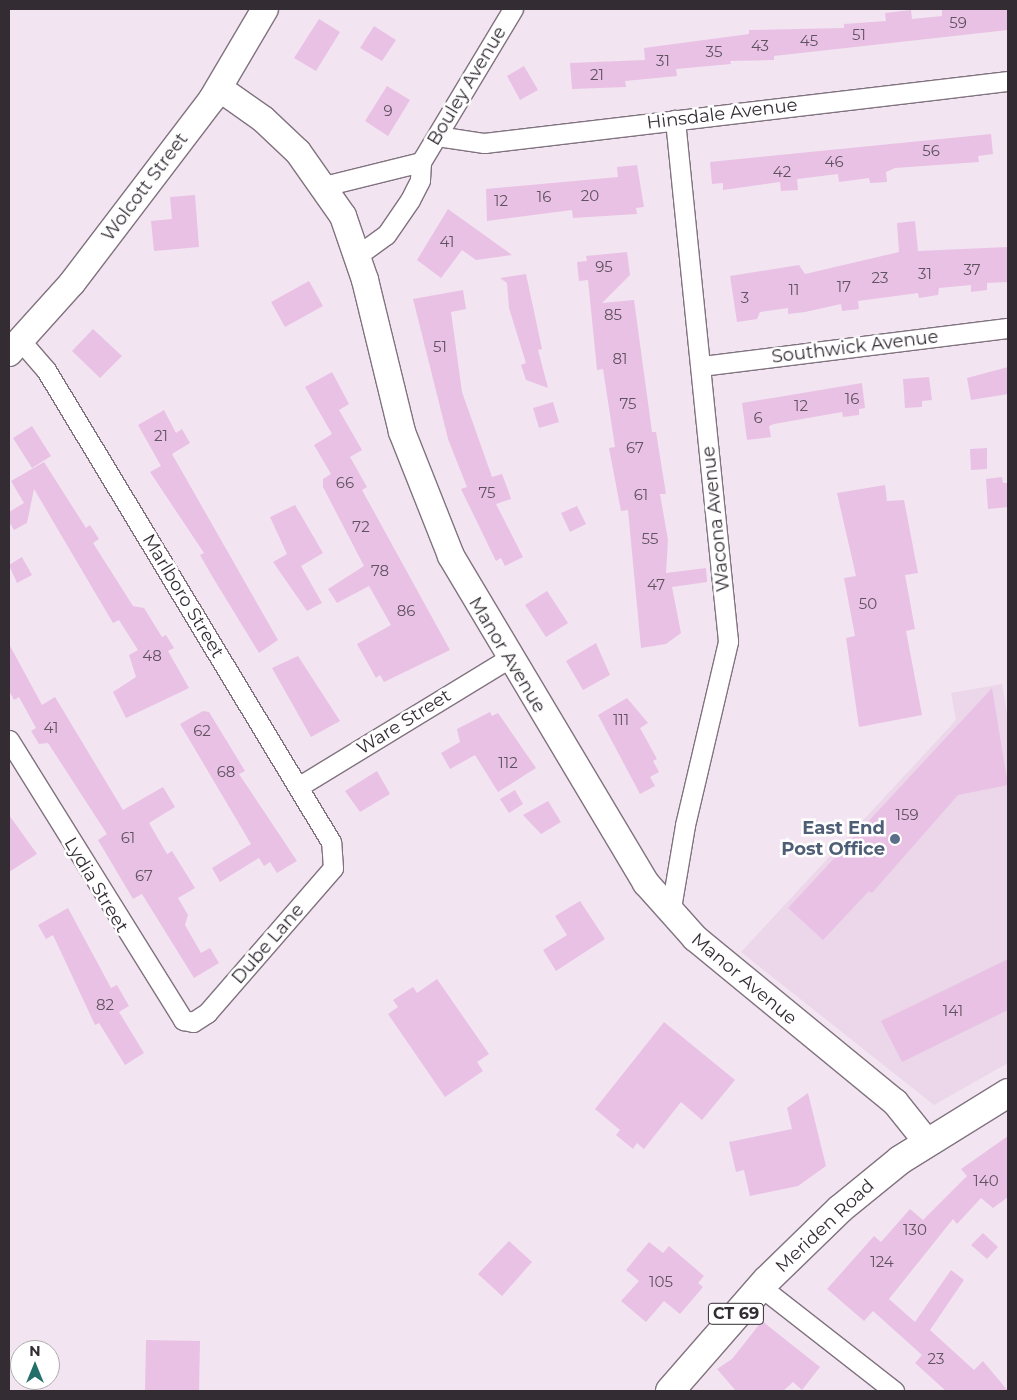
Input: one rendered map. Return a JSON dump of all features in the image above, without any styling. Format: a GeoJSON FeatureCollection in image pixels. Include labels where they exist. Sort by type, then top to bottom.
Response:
{"type":"FeatureCollection","features":[{"type":"Feature","properties":{"kind":"main road","name":"Wolcott Street"},"geometry":{"type":"LineString","coordinates":[[15,347],[94,255],[219,88],[264,9]]}},
{"type":"Feature","properties":{"kind":"main road","name":"Manor Avenue"},"geometry":{"type":"LineString","coordinates":[[219,88],[283,137],[324,186],[358,255],[415,471],[460,576],[646,883],[670,914],[727,967],[895,1102],[927,1142]]}},
{"type":"Feature","properties":{"kind":"main road","name":"Meriden Road"},"geometry":{"type":"LineString","coordinates":[[670,1391],[761,1287],[840,1209],[927,1142],[1008,1093]]}},
{"type":"Feature","properties":{"kind":"street","name":"Bouley Avenue"},"geometry":{"type":"LineString","coordinates":[[358,255],[391,229],[418,184],[422,162],[513,9]]}},
{"type":"Feature","properties":{"kind":"street","name":"Hinsdale Avenue"},"geometry":{"type":"LineString","coordinates":[[438,136],[484,143],[1008,81]]}},
{"type":"Feature","properties":{"kind":"street","name":"Wacona Avenue"},"geometry":{"type":"LineString","coordinates":[[670,914],[685,825],[728,641],[702,366],[674,120]]}},
{"type":"Feature","properties":{"kind":"street","name":"Bouley Avenue"},"geometry":{"type":"LineString","coordinates":[[324,186],[422,162]]}},
{"type":"Feature","properties":{"kind":"street","name":"Southwick Avenue"},"geometry":{"type":"LineString","coordinates":[[702,366],[1008,328]]}},
{"type":"Feature","properties":{"kind":"street","name":"Marlboro Street"},"geometry":{"type":"LineString","coordinates":[[15,347],[46,370],[298,787],[336,857]]}},
{"type":"Feature","properties":{"kind":"street","name":"Ware Street"},"geometry":{"type":"LineString","coordinates":[[298,787],[509,658]]}},
{"type":"Feature","properties":{"kind":"street","name":"Lydia Street"},"geometry":{"type":"LineString","coordinates":[[9,740],[172,1009],[190,1022]]}},
{"type":"Feature","properties":{"kind":"street","name":"Dube Lane"},"geometry":{"type":"LineString","coordinates":[[190,1022],[214,1006],[329,874],[336,857]]}},
{"type":"Feature","properties":{"kind":"street"},"geometry":{"type":"LineString","coordinates":[[761,1287],[894,1391]]}},
{"type":"Feature","properties":{"kind":"shaded area"},"geometry":{"type":"Polygon","coordinates":[[[1002,684],[1008,719],[1008,1063],[934,1105],[741,952],[956,720],[951,693],[1002,684]]]}},
{"type":"Feature","properties":{"kind":"building"},"geometry":{"type":"Polygon","coordinates":[[[942,9],[1008,9],[1008,30],[774,56],[774,60],[730,61],[731,64],[676,69],[677,76],[625,81],[626,87],[572,89],[570,63],[645,60],[644,48],[749,34],[749,30],[844,28],[844,24],[886,21],[885,13],[911,10],[912,19],[942,16],[942,9]]]}},
{"type":"Feature","properties":{"kind":"building"},"geometry":{"type":"Polygon","coordinates":[[[319,19],[340,32],[316,71],[294,58],[319,19]]]}},
{"type":"Feature","properties":{"kind":"building"},"geometry":{"type":"Polygon","coordinates":[[[374,26],[396,40],[382,61],[360,48],[374,26]]]}},
{"type":"Feature","properties":{"kind":"building"},"geometry":{"type":"Polygon","coordinates":[[[524,66],[538,90],[520,100],[507,76],[524,66]]]}},
{"type":"Feature","properties":{"kind":"building"},"geometry":{"type":"Polygon","coordinates":[[[387,86],[410,100],[388,136],[365,121],[387,86]]]}},
{"type":"Feature","properties":{"kind":"building"},"geometry":{"type":"Polygon","coordinates":[[[991,134],[993,154],[978,156],[979,162],[895,168],[886,172],[887,182],[870,183],[869,178],[839,182],[838,174],[797,179],[798,190],[781,191],[780,182],[723,190],[723,183],[712,184],[710,162],[991,134]]]}},
{"type":"Feature","properties":{"kind":"building"},"geometry":{"type":"Polygon","coordinates":[[[637,165],[644,207],[636,208],[637,214],[573,218],[572,210],[487,221],[486,189],[618,177],[617,167],[637,165]]]}},
{"type":"Feature","properties":{"kind":"building"},"geometry":{"type":"Polygon","coordinates":[[[195,195],[199,247],[154,251],[151,221],[172,219],[170,197],[195,195]]]}},
{"type":"Feature","properties":{"kind":"building"},"geometry":{"type":"Polygon","coordinates":[[[448,209],[512,255],[476,260],[462,250],[441,278],[417,260],[448,209]]]}},
{"type":"Feature","properties":{"kind":"building"},"geometry":{"type":"Polygon","coordinates":[[[915,221],[918,251],[1008,247],[1008,282],[987,283],[987,290],[971,292],[971,285],[939,288],[938,295],[919,298],[918,293],[858,301],[859,309],[842,311],[841,304],[788,314],[788,308],[760,312],[757,319],[737,322],[730,276],[799,265],[805,274],[899,252],[897,223],[915,221]]]}},
{"type":"Feature","properties":{"kind":"building"},"geometry":{"type":"Polygon","coordinates":[[[627,252],[630,275],[602,303],[634,300],[652,432],[656,432],[666,494],[660,494],[668,540],[666,573],[706,568],[707,582],[672,587],[681,633],[666,644],[641,648],[628,510],[621,511],[609,448],[615,447],[603,369],[597,370],[588,280],[579,281],[577,262],[587,261],[586,256],[627,252]]]}},
{"type":"Feature","properties":{"kind":"building"},"geometry":{"type":"Polygon","coordinates":[[[526,274],[542,349],[538,350],[548,388],[526,380],[521,365],[526,363],[509,308],[507,283],[500,278],[526,274]]]}},
{"type":"Feature","properties":{"kind":"building"},"geometry":{"type":"Polygon","coordinates":[[[309,281],[323,306],[285,327],[271,302],[309,281]]]}},
{"type":"Feature","properties":{"kind":"building"},"geometry":{"type":"Polygon","coordinates":[[[463,290],[466,309],[451,312],[462,392],[492,477],[502,474],[508,490],[511,499],[496,504],[523,557],[505,566],[501,558],[496,561],[461,489],[467,487],[448,439],[413,299],[463,290]]]}},
{"type":"Feature","properties":{"kind":"building"},"geometry":{"type":"Polygon","coordinates":[[[93,329],[122,356],[100,378],[72,351],[93,329]]]}},
{"type":"Feature","properties":{"kind":"building"},"geometry":{"type":"Polygon","coordinates":[[[1008,367],[1008,394],[971,400],[967,378],[1008,367]]]}},
{"type":"Feature","properties":{"kind":"building"},"geometry":{"type":"Polygon","coordinates":[[[332,372],[349,404],[339,410],[362,450],[350,457],[367,487],[362,490],[450,650],[384,682],[380,675],[376,678],[357,644],[391,625],[369,586],[337,603],[328,589],[364,566],[323,487],[323,479],[331,474],[314,445],[332,434],[305,387],[332,372]]]}},
{"type":"Feature","properties":{"kind":"building"},"geometry":{"type":"Polygon","coordinates":[[[929,377],[932,400],[922,401],[922,407],[905,408],[903,379],[929,377]]]}},
{"type":"Feature","properties":{"kind":"building"},"geometry":{"type":"Polygon","coordinates":[[[862,383],[865,408],[859,409],[859,415],[843,417],[842,412],[774,424],[769,426],[771,437],[747,440],[742,403],[862,383]]]}},
{"type":"Feature","properties":{"kind":"building"},"geometry":{"type":"Polygon","coordinates":[[[553,402],[559,422],[539,428],[533,408],[553,402]]]}},
{"type":"Feature","properties":{"kind":"building"},"geometry":{"type":"Polygon","coordinates":[[[164,410],[176,433],[182,429],[190,443],[172,454],[278,640],[259,653],[200,555],[204,553],[150,472],[161,466],[138,425],[164,410]]]}},
{"type":"Feature","properties":{"kind":"building"},"geometry":{"type":"Polygon","coordinates":[[[32,426],[51,456],[32,468],[13,438],[32,426]]]}},
{"type":"Feature","properties":{"kind":"building"},"geometry":{"type":"Polygon","coordinates":[[[987,448],[987,469],[971,470],[970,449],[987,448]]]}},
{"type":"Feature","properties":{"kind":"building"},"geometry":{"type":"Polygon","coordinates":[[[44,462],[86,528],[90,525],[99,539],[93,543],[133,606],[144,608],[162,637],[166,635],[174,648],[168,651],[189,688],[126,718],[113,692],[136,677],[129,655],[138,650],[119,620],[113,623],[34,489],[27,523],[14,530],[9,522],[9,512],[24,503],[11,481],[44,462]]]}},
{"type":"Feature","properties":{"kind":"building"},"geometry":{"type":"Polygon","coordinates":[[[1002,477],[1003,483],[1008,483],[1008,507],[988,509],[986,479],[1002,477]]]}},
{"type":"Feature","properties":{"kind":"building"},"geometry":{"type":"Polygon","coordinates":[[[885,485],[887,501],[904,500],[918,573],[905,575],[915,629],[906,631],[922,715],[859,727],[846,638],[855,636],[844,578],[856,576],[837,493],[885,485]]]}},
{"type":"Feature","properties":{"kind":"building"},"geometry":{"type":"Polygon","coordinates":[[[295,505],[323,553],[301,566],[322,603],[307,611],[273,562],[287,554],[270,517],[295,505]]]}},
{"type":"Feature","properties":{"kind":"building"},"geometry":{"type":"Polygon","coordinates":[[[577,506],[586,524],[570,532],[561,513],[577,506]]]}},
{"type":"Feature","properties":{"kind":"building"},"geometry":{"type":"Polygon","coordinates":[[[22,557],[32,575],[17,583],[9,565],[22,557]]]}},
{"type":"Feature","properties":{"kind":"building"},"geometry":{"type":"Polygon","coordinates":[[[547,591],[568,623],[546,637],[525,605],[547,591]]]}},
{"type":"Feature","properties":{"kind":"building"},"geometry":{"type":"Polygon","coordinates":[[[596,643],[610,675],[583,690],[566,661],[596,643]]]}},
{"type":"Feature","properties":{"kind":"building"},"geometry":{"type":"Polygon","coordinates":[[[9,644],[42,705],[55,697],[123,810],[163,787],[175,807],[149,823],[167,854],[172,851],[195,888],[178,898],[188,915],[185,925],[201,953],[210,948],[219,963],[194,978],[142,894],[133,899],[98,840],[107,834],[48,743],[39,744],[31,731],[36,728],[19,697],[14,700],[9,691],[9,644]]]}},
{"type":"Feature","properties":{"kind":"building"},"geometry":{"type":"Polygon","coordinates":[[[298,656],[340,721],[311,737],[272,668],[298,656]]]}},
{"type":"Feature","properties":{"kind":"building"},"geometry":{"type":"Polygon","coordinates":[[[992,688],[1008,785],[958,795],[872,893],[869,891],[823,940],[788,908],[992,688]]]}},
{"type":"Feature","properties":{"kind":"building"},"geometry":{"type":"Polygon","coordinates":[[[627,698],[648,723],[640,728],[657,759],[653,761],[659,772],[650,777],[655,786],[640,794],[598,715],[627,698]]]}},
{"type":"Feature","properties":{"kind":"building"},"geometry":{"type":"Polygon","coordinates":[[[203,711],[209,712],[245,771],[239,774],[297,861],[277,873],[270,862],[264,866],[259,858],[220,882],[212,868],[251,844],[180,724],[203,711]]]}},
{"type":"Feature","properties":{"kind":"building"},"geometry":{"type":"Polygon","coordinates":[[[490,712],[492,716],[498,713],[536,768],[498,792],[475,755],[450,769],[441,753],[460,742],[457,729],[490,712]]]}},
{"type":"Feature","properties":{"kind":"building"},"geometry":{"type":"Polygon","coordinates":[[[377,771],[390,794],[360,812],[345,791],[377,771]]]}},
{"type":"Feature","properties":{"kind":"building"},"geometry":{"type":"Polygon","coordinates":[[[515,790],[523,804],[509,813],[500,799],[515,790]]]}},
{"type":"Feature","properties":{"kind":"building"},"geometry":{"type":"Polygon","coordinates":[[[548,801],[561,822],[541,834],[523,815],[548,801]]]}},
{"type":"Feature","properties":{"kind":"building"},"geometry":{"type":"Polygon","coordinates":[[[9,815],[37,854],[9,872],[9,815]]]}},
{"type":"Feature","properties":{"kind":"building"},"geometry":{"type":"Polygon","coordinates":[[[580,901],[605,939],[556,971],[543,950],[567,935],[555,916],[580,901]]]}},
{"type":"Feature","properties":{"kind":"building"},"geometry":{"type":"Polygon","coordinates":[[[68,908],[111,988],[117,985],[129,1006],[119,1012],[144,1053],[125,1065],[99,1023],[95,1025],[53,935],[46,939],[38,925],[68,908]]]}},
{"type":"Feature","properties":{"kind":"building"},"geometry":{"type":"Polygon","coordinates":[[[1008,959],[1008,1010],[902,1062],[881,1021],[1008,959]]]}},
{"type":"Feature","properties":{"kind":"building"},"geometry":{"type":"Polygon","coordinates":[[[437,979],[489,1054],[477,1062],[483,1071],[445,1097],[388,1014],[398,1007],[393,1000],[413,987],[417,993],[437,979]]]}},
{"type":"Feature","properties":{"kind":"building"},"geometry":{"type":"Polygon","coordinates":[[[664,1022],[735,1080],[702,1120],[681,1102],[644,1149],[637,1143],[633,1149],[616,1135],[620,1130],[595,1109],[664,1022]]]}},
{"type":"Feature","properties":{"kind":"building"},"geometry":{"type":"Polygon","coordinates":[[[808,1093],[826,1166],[798,1186],[750,1196],[744,1170],[736,1172],[729,1142],[792,1129],[787,1108],[808,1093]]]}},
{"type":"Feature","properties":{"kind":"building"},"geometry":{"type":"Polygon","coordinates":[[[1008,1136],[1008,1197],[993,1208],[981,1198],[957,1224],[953,1219],[889,1299],[915,1322],[951,1270],[964,1280],[930,1330],[974,1370],[983,1361],[1008,1391],[946,1391],[915,1363],[922,1355],[873,1311],[864,1321],[827,1289],[874,1236],[881,1242],[910,1209],[923,1220],[967,1176],[961,1169],[1008,1136]]]}},
{"type":"Feature","properties":{"kind":"building"},"geometry":{"type":"Polygon","coordinates":[[[983,1233],[998,1247],[987,1259],[971,1245],[983,1233]]]}},
{"type":"Feature","properties":{"kind":"building"},"geometry":{"type":"Polygon","coordinates":[[[509,1241],[532,1262],[502,1296],[478,1274],[509,1241]]]}},
{"type":"Feature","properties":{"kind":"building"},"geometry":{"type":"Polygon","coordinates":[[[649,1242],[663,1253],[669,1246],[704,1276],[698,1283],[703,1287],[680,1314],[664,1301],[646,1322],[621,1301],[639,1281],[626,1270],[649,1242]]]}},
{"type":"Feature","properties":{"kind":"building"},"geometry":{"type":"Polygon","coordinates":[[[762,1321],[820,1367],[802,1390],[793,1382],[783,1391],[736,1391],[717,1369],[732,1359],[762,1321]]]}},
{"type":"Feature","properties":{"kind":"building"},"geometry":{"type":"Polygon","coordinates":[[[146,1340],[200,1341],[199,1391],[145,1391],[146,1340]]]}},
{"type":"Feature","properties":{"kind":"place","name":"East End Post Office"},"geometry":{"type":"Point","coordinates":[895,839]}}]}
